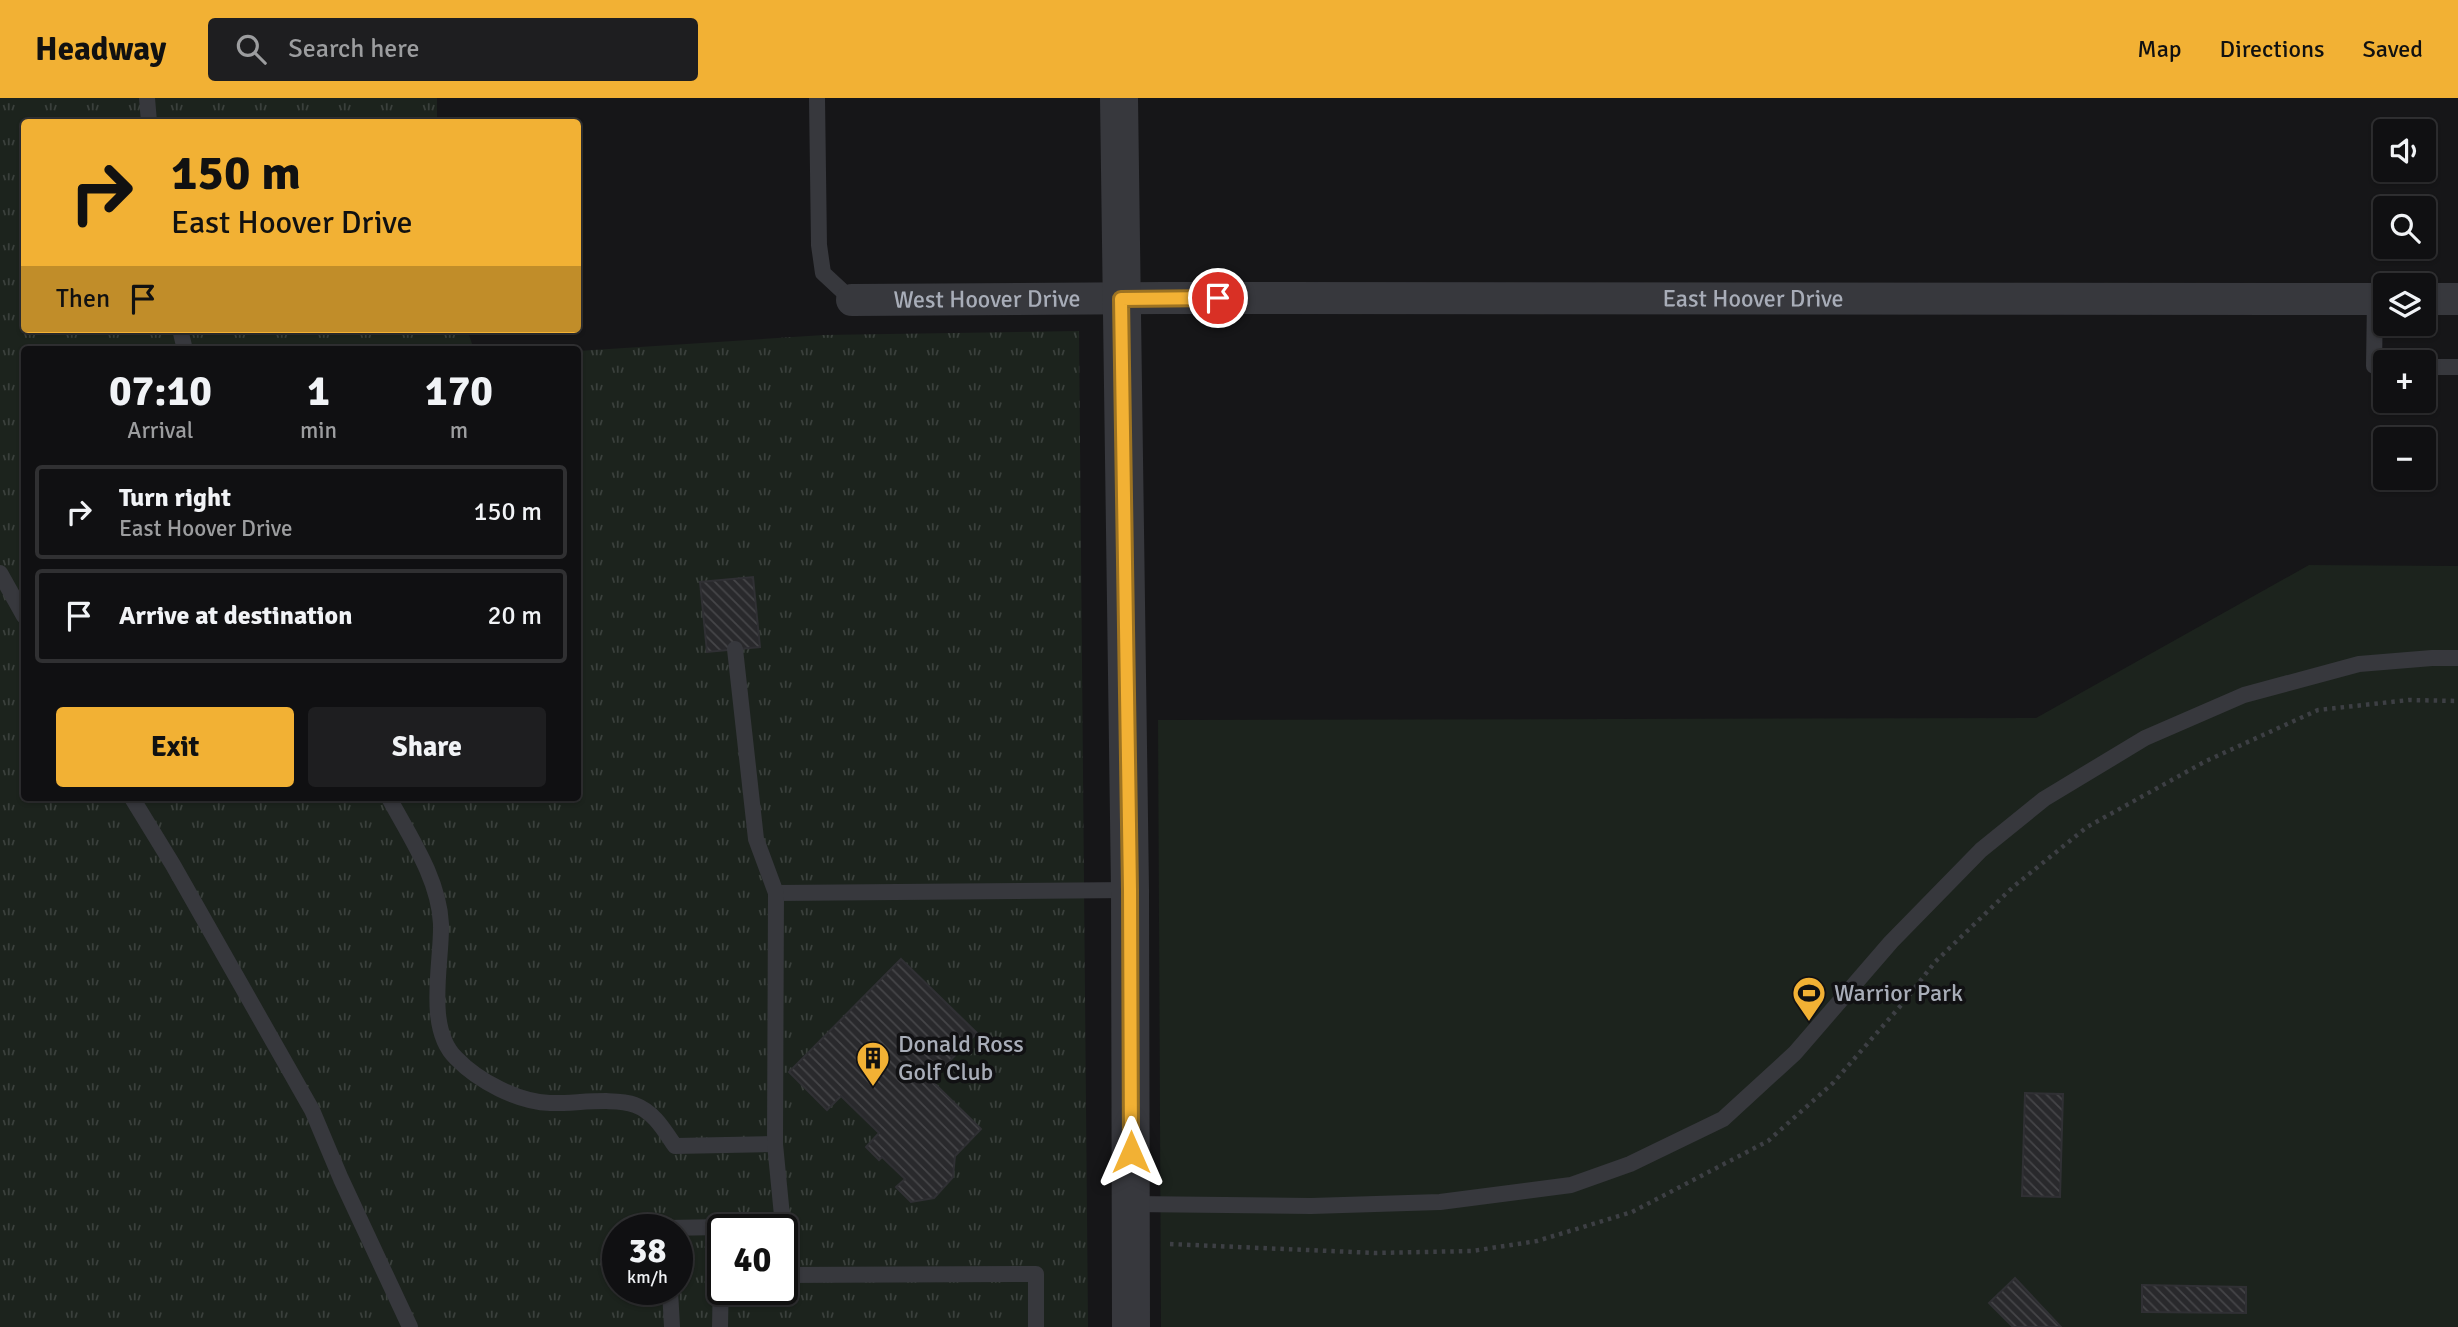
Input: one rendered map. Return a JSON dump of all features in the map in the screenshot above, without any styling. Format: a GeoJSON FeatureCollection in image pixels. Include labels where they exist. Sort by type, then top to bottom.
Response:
{"type":"FeatureCollection","features":[{"type":"Feature","properties":{"kind":"street"},"geometry":{"type":"LineString","coordinates":[[1119,98],[1130,890],[1131,1327]]}},
{"type":"Feature","properties":{"kind":"street","name":"West Hoover Drive"},"geometry":{"type":"LineString","coordinates":[[852,300],[1121,299]]}},
{"type":"Feature","properties":{"kind":"street","name":"East Hoover Drive"},"geometry":{"type":"LineString","coordinates":[[1121,299],[2373,299]]}},
{"type":"Feature","properties":{"kind":"street"},"geometry":{"type":"LineString","coordinates":[[2436,299],[2458,299]]}},
{"type":"Feature","properties":{"kind":"lane"},"geometry":{"type":"LineString","coordinates":[[147,98],[149,119]]}},
{"type":"Feature","properties":{"kind":"lane"},"geometry":{"type":"LineString","coordinates":[[817,98],[819,245],[823,273],[852,300]]}},
{"type":"Feature","properties":{"kind":"lane"},"geometry":{"type":"LineString","coordinates":[[2436,367],[2458,367]]}},
{"type":"Feature","properties":{"kind":"lane"},"geometry":{"type":"LineString","coordinates":[[0,573],[21,611]]}},
{"type":"Feature","properties":{"kind":"lane"},"geometry":{"type":"LineString","coordinates":[[693,1229],[783,1226],[775,1144],[776,893],[756,839],[736,649]]}},
{"type":"Feature","properties":{"kind":"lane"},"geometry":{"type":"LineString","coordinates":[[1131,1204],[1311,1206],[1440,1202],[1571,1185],[1630,1164],[1723,1119],[1795,1053],[1891,942],[1981,850],[2044,799],[2145,738],[2244,695],[2359,664],[2432,658],[2458,659]]}},
{"type":"Feature","properties":{"kind":"lane"},"geometry":{"type":"LineString","coordinates":[[134,801],[312,1110],[410,1327]]}},
{"type":"Feature","properties":{"kind":"lane"},"geometry":{"type":"LineString","coordinates":[[391,801],[424,863],[438,898],[441,924],[438,1013],[445,1040],[454,1057],[499,1088],[523,1097],[548,1103],[597,1101],[634,1105],[657,1120],[675,1146],[775,1144]]}},
{"type":"Feature","properties":{"kind":"lane"},"geometry":{"type":"LineString","coordinates":[[776,893],[1130,890]]}},
{"type":"Feature","properties":{"kind":"lane"},"geometry":{"type":"LineString","coordinates":[[798,1275],[1037,1274],[1036,1327]]}},
{"type":"Feature","properties":{"kind":"lane"},"geometry":{"type":"LineString","coordinates":[[671,1305],[672,1327]]}},
{"type":"Feature","properties":{"kind":"lane"},"geometry":{"type":"LineString","coordinates":[[720,1305],[720,1327]]}},
{"type":"Feature","properties":{"kind":"green space","name":"Donald Ross Golf Club"},"geometry":{"type":"Polygon","coordinates":[[[0,98],[437,98],[437,119],[21,119],[21,333],[468,333],[473,346],[21,346],[21,801],[581,801],[581,351],[824,335],[1079,331],[1088,1327],[0,1327],[0,98]]]}},
{"type":"Feature","properties":{"kind":"green space","name":"Warrior Park"},"geometry":{"type":"Polygon","coordinates":[[[2309,565],[2458,566],[2458,1327],[1161,1327],[1158,720],[2036,718],[2309,565]]]}},
{"type":"Feature","properties":{"kind":"building"},"geometry":{"type":"Polygon","coordinates":[[[753,577],[760,647],[707,652],[700,582],[753,577]]]}},
{"type":"Feature","properties":{"kind":"building","name":"Donald Ross Golf Club"},"geometry":{"type":"Polygon","coordinates":[[[901,959],[977,1033],[931,1080],[981,1129],[955,1156],[953,1177],[934,1198],[911,1202],[896,1187],[905,1179],[882,1157],[879,1160],[866,1147],[879,1133],[841,1096],[827,1110],[789,1072],[901,959]]]}},
{"type":"Feature","properties":{"kind":"building"},"geometry":{"type":"Polygon","coordinates":[[[2025,1093],[2063,1094],[2060,1197],[2022,1196],[2025,1093]]]}},
{"type":"Feature","properties":{"kind":"building"},"geometry":{"type":"Polygon","coordinates":[[[2015,1278],[2061,1327],[2013,1327],[1989,1303],[2015,1278]]]}},
{"type":"Feature","properties":{"kind":"building"},"geometry":{"type":"Polygon","coordinates":[[[2142,1285],[2246,1287],[2246,1313],[2142,1312],[2142,1285]]]}},
{"type":"Feature","properties":{"kind":"place","name":"Warrior Park"},"geometry":{"type":"Point","coordinates":[1809,1023]}},
{"type":"Feature","properties":{"kind":"place","name":"Donald Ross Golf Club"},"geometry":{"type":"Point","coordinates":[873,1088]}},
{"type":"Feature","properties":{"kind":"route"},"geometry":{"type":"LineString","coordinates":[[1131,1152],[1121,299],[1218,298]]}}]}
